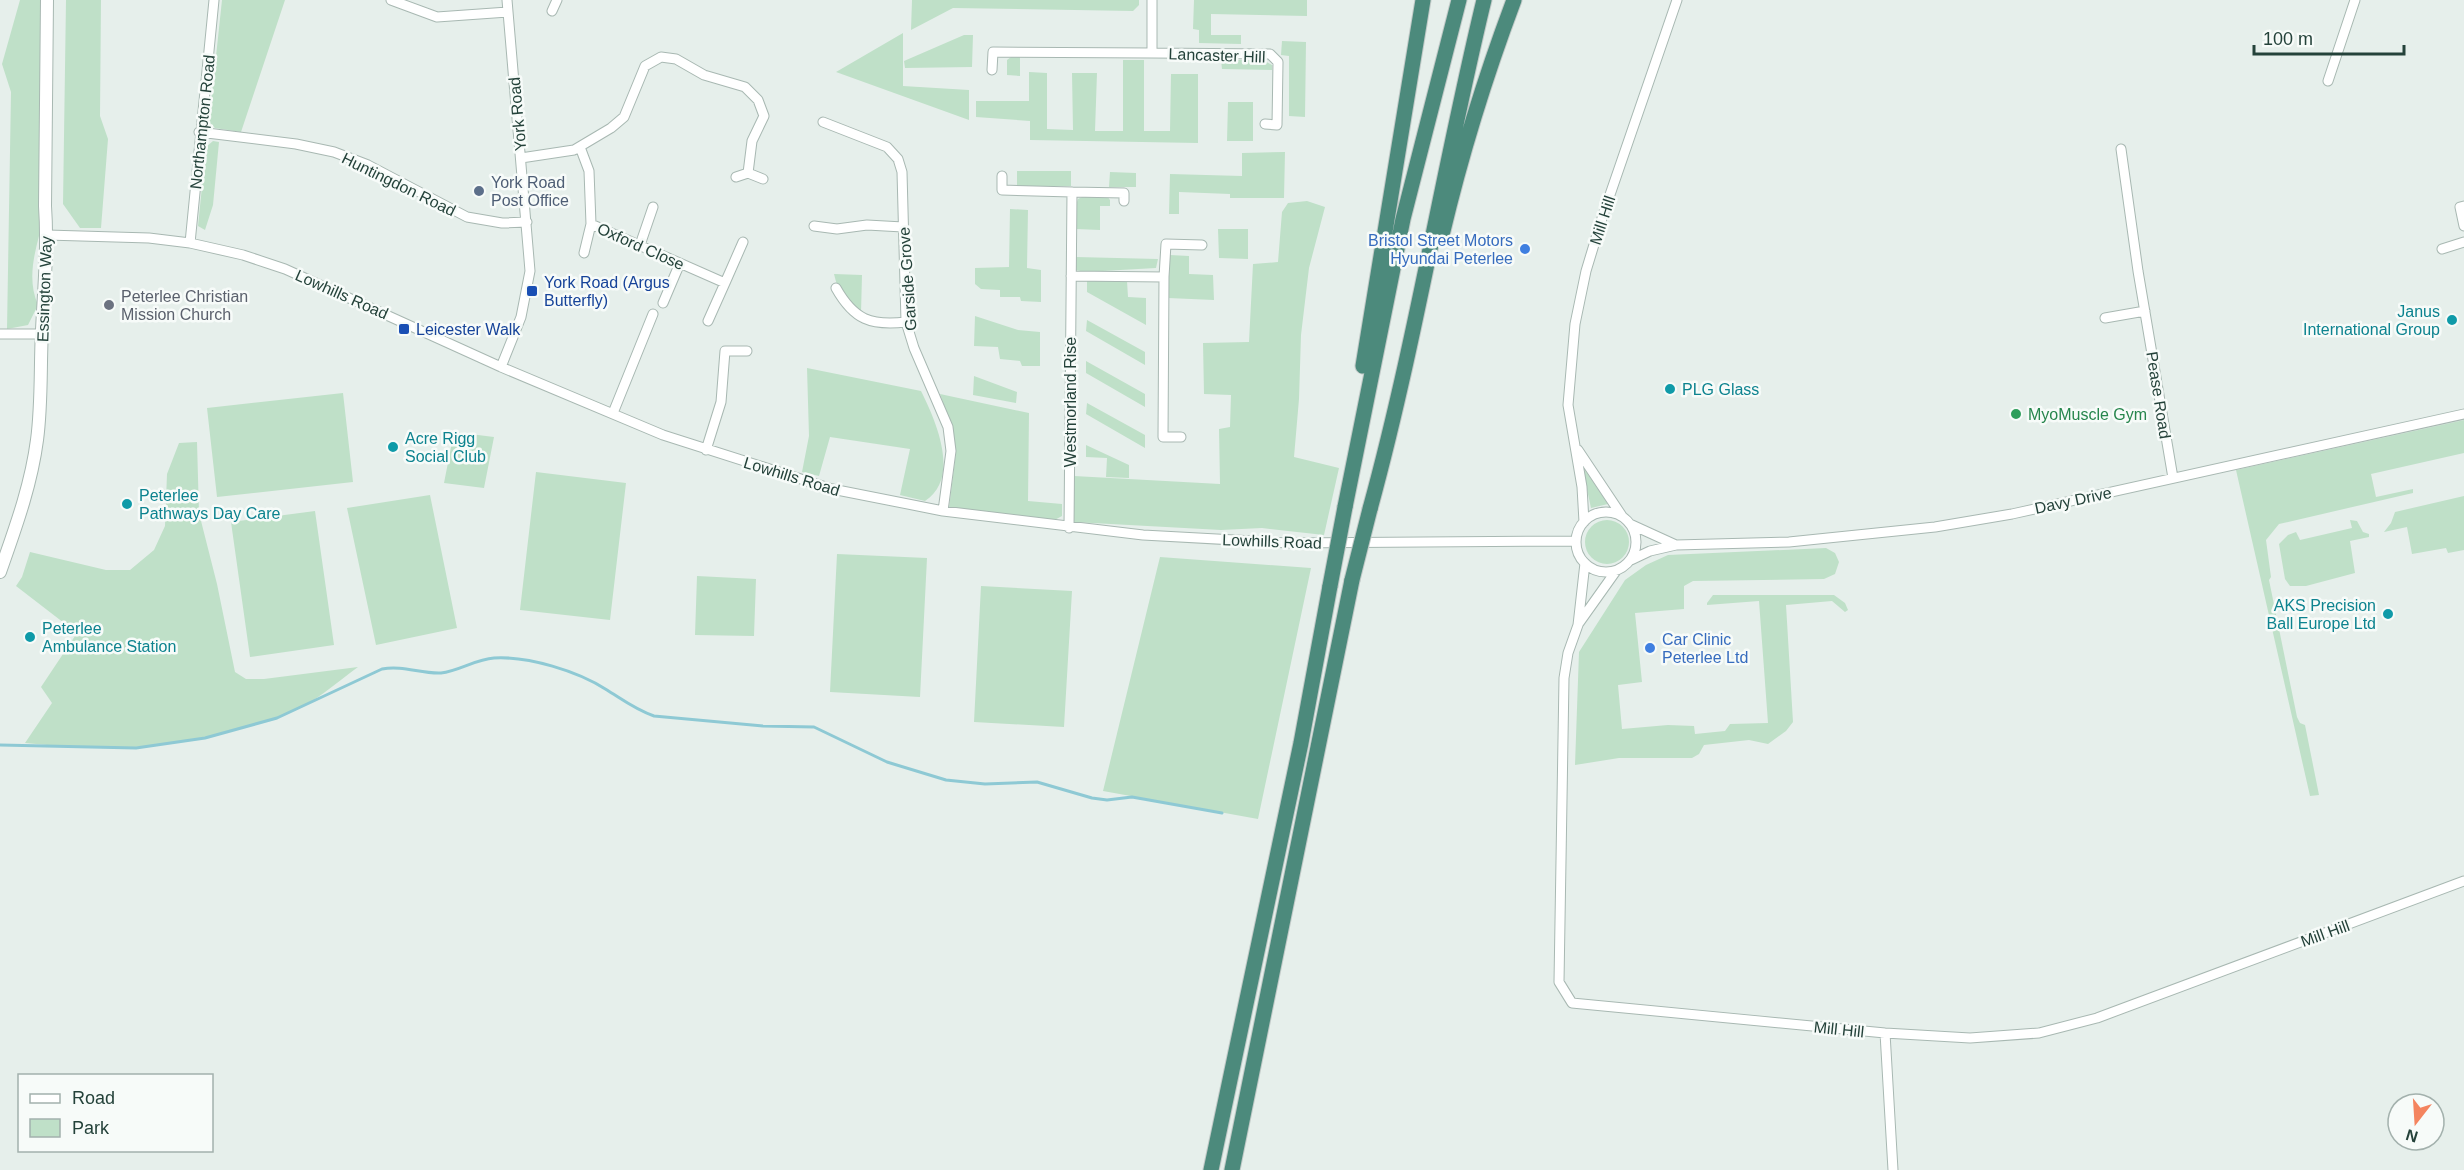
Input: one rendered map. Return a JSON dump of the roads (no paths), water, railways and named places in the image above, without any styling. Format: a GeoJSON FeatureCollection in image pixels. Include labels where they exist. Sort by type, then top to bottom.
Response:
{"type":"FeatureCollection","features":[{"type":"Feature","properties":{"kind":"highway"},"geometry":{"type":"LineString","coordinates":[[1356,453],[1358,394],[1423,0]]}},
{"type":"Feature","properties":{"kind":"highway"},"geometry":{"type":"LineString","coordinates":[[1211,1170],[1301,743],[1345,507],[1401,229],[1459,0]]}},
{"type":"Feature","properties":{"kind":"highway"},"geometry":{"type":"LineString","coordinates":[[1232,1170],[1352,580],[1401,389],[1446,168],[1484,0]]}},
{"type":"Feature","properties":{"kind":"highway"},"geometry":{"type":"LineString","coordinates":[[1412,333],[1431,282],[1453,190],[1481,93],[1514,0]]}},
{"type":"Feature","properties":{"kind":"street","name":"Essington Way"},"geometry":{"type":"LineString","coordinates":[[0,572],[26,495],[37,442],[42,378],[47,235],[45,206],[47,0]]}},
{"type":"Feature","properties":{"kind":"street","name":"Northampton Road"},"geometry":{"type":"LineString","coordinates":[[190,243],[199,132],[214,0]]}},
{"type":"Feature","properties":{"kind":"street"},"geometry":{"type":"LineString","coordinates":[[391,0],[437,17],[508,12]]}},
{"type":"Feature","properties":{"kind":"street","name":"York Road"},"geometry":{"type":"LineString","coordinates":[[501,367],[521,317],[530,271],[507,0]]}},
{"type":"Feature","properties":{"kind":"street"},"geometry":{"type":"LineString","coordinates":[[552,12],[557,0]]}},
{"type":"Feature","properties":{"kind":"street","name":"Lancaster Hill"},"geometry":{"type":"LineString","coordinates":[[1152,0],[1152,53]]}},
{"type":"Feature","properties":{"kind":"street","name":"Mill Hill"},"geometry":{"type":"LineString","coordinates":[[1584,522],[1576,448],[1568,405],[1572,346],[1586,271],[1677,0]]}},
{"type":"Feature","properties":{"kind":"street"},"geometry":{"type":"LineString","coordinates":[[2328,81],[2355,0]]}},
{"type":"Feature","properties":{"kind":"street","name":"Lancaster Hill"},"geometry":{"type":"LineString","coordinates":[[992,70],[993,52],[1270,54],[1278,62],[1277,125],[1265,124]]}},
{"type":"Feature","properties":{"kind":"street"},"geometry":{"type":"LineString","coordinates":[[521,158],[574,150],[611,128],[624,117],[645,66],[661,57],[676,59],[704,75],[745,87],[758,99],[764,116],[752,141],[748,173]]}},
{"type":"Feature","properties":{"kind":"street","name":"Garside Grove"},"geometry":{"type":"LineString","coordinates":[[823,122],[887,147],[898,159],[902,172],[906,322],[914,348],[948,427],[951,451],[943,512]]}},
{"type":"Feature","properties":{"kind":"street","name":"Huntingdon Road"},"geometry":{"type":"LineString","coordinates":[[199,132],[296,144],[334,152],[361,162],[467,218],[502,223],[527,222]]}},
{"type":"Feature","properties":{"kind":"street","name":"Oxford Close"},"geometry":{"type":"LineString","coordinates":[[580,147],[589,171],[591,224],[725,283]]}},
{"type":"Feature","properties":{"kind":"street","name":"Pease Road"},"geometry":{"type":"LineString","coordinates":[[2121,149],[2173,478]]}},
{"type":"Feature","properties":{"kind":"street"},"geometry":{"type":"LineString","coordinates":[[736,177],[748,173],[763,179]]}},
{"type":"Feature","properties":{"kind":"street"},"geometry":{"type":"LineString","coordinates":[[1002,176],[1002,190],[1124,193],[1124,201]]}},
{"type":"Feature","properties":{"kind":"street","name":"Westmorland Rise"},"geometry":{"type":"LineString","coordinates":[[1070,528],[1072,192]]}},
{"type":"Feature","properties":{"kind":"street"},"geometry":{"type":"LineString","coordinates":[[2464,206],[2460,207],[2464,226]]}},
{"type":"Feature","properties":{"kind":"street"},"geometry":{"type":"LineString","coordinates":[[640,246],[653,207]]}},
{"type":"Feature","properties":{"kind":"street"},"geometry":{"type":"LineString","coordinates":[[584,254],[591,224]]}},
{"type":"Feature","properties":{"kind":"street"},"geometry":{"type":"LineString","coordinates":[[814,226],[837,229],[867,225],[903,227]]}},
{"type":"Feature","properties":{"kind":"street","name":"Lowhills Road"},"geometry":{"type":"LineString","coordinates":[[47,235],[103,236],[190,243],[243,255],[285,269],[501,367],[663,435],[832,489],[943,512],[1143,535],[1288,543],[1576,541]]}},
{"type":"Feature","properties":{"kind":"street"},"geometry":{"type":"LineString","coordinates":[[708,321],[743,242]]}},
{"type":"Feature","properties":{"kind":"street"},"geometry":{"type":"LineString","coordinates":[[2442,249],[2464,242]]}},
{"type":"Feature","properties":{"kind":"street"},"geometry":{"type":"LineString","coordinates":[[1181,437],[1163,436],[1166,244],[1202,245]]}},
{"type":"Feature","properties":{"kind":"street"},"geometry":{"type":"LineString","coordinates":[[663,303],[680,263]]}},
{"type":"Feature","properties":{"kind":"street"},"geometry":{"type":"LineString","coordinates":[[1071,276],[1164,277]]}},
{"type":"Feature","properties":{"kind":"street"},"geometry":{"type":"LineString","coordinates":[[836,288],[846,306],[865,320],[885,324],[906,322]]}},
{"type":"Feature","properties":{"kind":"street"},"geometry":{"type":"LineString","coordinates":[[2105,318],[2145,311]]}},
{"type":"Feature","properties":{"kind":"street"},"geometry":{"type":"LineString","coordinates":[[613,413],[653,314]]}},
{"type":"Feature","properties":{"kind":"street"},"geometry":{"type":"LineString","coordinates":[[0,334],[42,334]]}},
{"type":"Feature","properties":{"kind":"street"},"geometry":{"type":"LineString","coordinates":[[706,450],[721,402],[724,351],[747,351]]}},
{"type":"Feature","properties":{"kind":"street","name":"Davy Drive"},"geometry":{"type":"LineString","coordinates":[[1631,560],[1650,551],[1676,545],[1790,542],[1935,527],[2012,514],[2464,414]]}},
{"type":"Feature","properties":{"kind":"street","name":"Mill Hill"},"geometry":{"type":"LineString","coordinates":[[1576,448],[1626,520]]}},
{"type":"Feature","properties":{"kind":"street"},"geometry":{"type":"LineString","coordinates":[[1602,512],[1613,513],[1626,520],[1635,533],[1637,543],[1631,560],[1616,571],[1598,571],[1585,563],[1578,551],[1576,541],[1584,522],[1602,512]]}},
{"type":"Feature","properties":{"kind":"street","name":"Davy Drive"},"geometry":{"type":"LineString","coordinates":[[1626,520],[1676,545]]}},
{"type":"Feature","properties":{"kind":"street","name":"Mill Hill"},"geometry":{"type":"LineString","coordinates":[[1585,563],[1578,625],[1568,653],[1564,678],[1560,982],[1572,1003],[1885,1033],[1970,1038],[2039,1033],[2097,1018],[2464,881]]}},
{"type":"Feature","properties":{"kind":"street","name":"Mill Hill"},"geometry":{"type":"LineString","coordinates":[[1578,625],[1616,571]]}},
{"type":"Feature","properties":{"kind":"street"},"geometry":{"type":"LineString","coordinates":[[1885,1033],[1893,1170]]}},
{"type":"Feature","properties":{"kind":"waterway"},"geometry":{"type":"LineString","coordinates":[[0,745],[136,748],[205,738],[277,718],[382,669],[397,668],[441,673],[487,659],[507,658],[537,662],[567,671],[595,683],[635,708],[654,716],[763,726],[814,727],[887,762],[946,780],[985,784],[1037,782],[1092,798],[1107,800],[1132,797],[1222,813]]}},
{"type":"Feature","properties":{"kind":"place","name":"York Road Post Office"},"geometry":{"type":"Point","coordinates":[479,191]}},
{"type":"Feature","properties":{"kind":"place","name":"Bristol Street Motors Hyundai Peterlee"},"geometry":{"type":"Point","coordinates":[1525,249]}},
{"type":"Feature","properties":{"kind":"place","name":"York Road (Argus Butterfly)"},"geometry":{"type":"Point","coordinates":[532,291]}},
{"type":"Feature","properties":{"kind":"place","name":"Peterlee Christian Mission Church"},"geometry":{"type":"Point","coordinates":[109,305]}},
{"type":"Feature","properties":{"kind":"place","name":"Janus International Group"},"geometry":{"type":"Point","coordinates":[2452,320]}},
{"type":"Feature","properties":{"kind":"place","name":"Leicester Walk"},"geometry":{"type":"Point","coordinates":[404,329]}},
{"type":"Feature","properties":{"kind":"place","name":"PLG Glass"},"geometry":{"type":"Point","coordinates":[1670,389]}},
{"type":"Feature","properties":{"kind":"place","name":"MyoMuscle Gym"},"geometry":{"type":"Point","coordinates":[2016,414]}},
{"type":"Feature","properties":{"kind":"place","name":"Acre Rigg Social Club"},"geometry":{"type":"Point","coordinates":[393,447]}},
{"type":"Feature","properties":{"kind":"place","name":"Peterlee Pathways Day Care"},"geometry":{"type":"Point","coordinates":[127,504]}},
{"type":"Feature","properties":{"kind":"place","name":"AKS Precision Ball Europe Ltd"},"geometry":{"type":"Point","coordinates":[2388,614]}},
{"type":"Feature","properties":{"kind":"place","name":"Peterlee Ambulance Station"},"geometry":{"type":"Point","coordinates":[30,637]}},
{"type":"Feature","properties":{"kind":"place","name":"Car Clinic Peterlee Ltd"},"geometry":{"type":"Point","coordinates":[1650,648]}}]}
